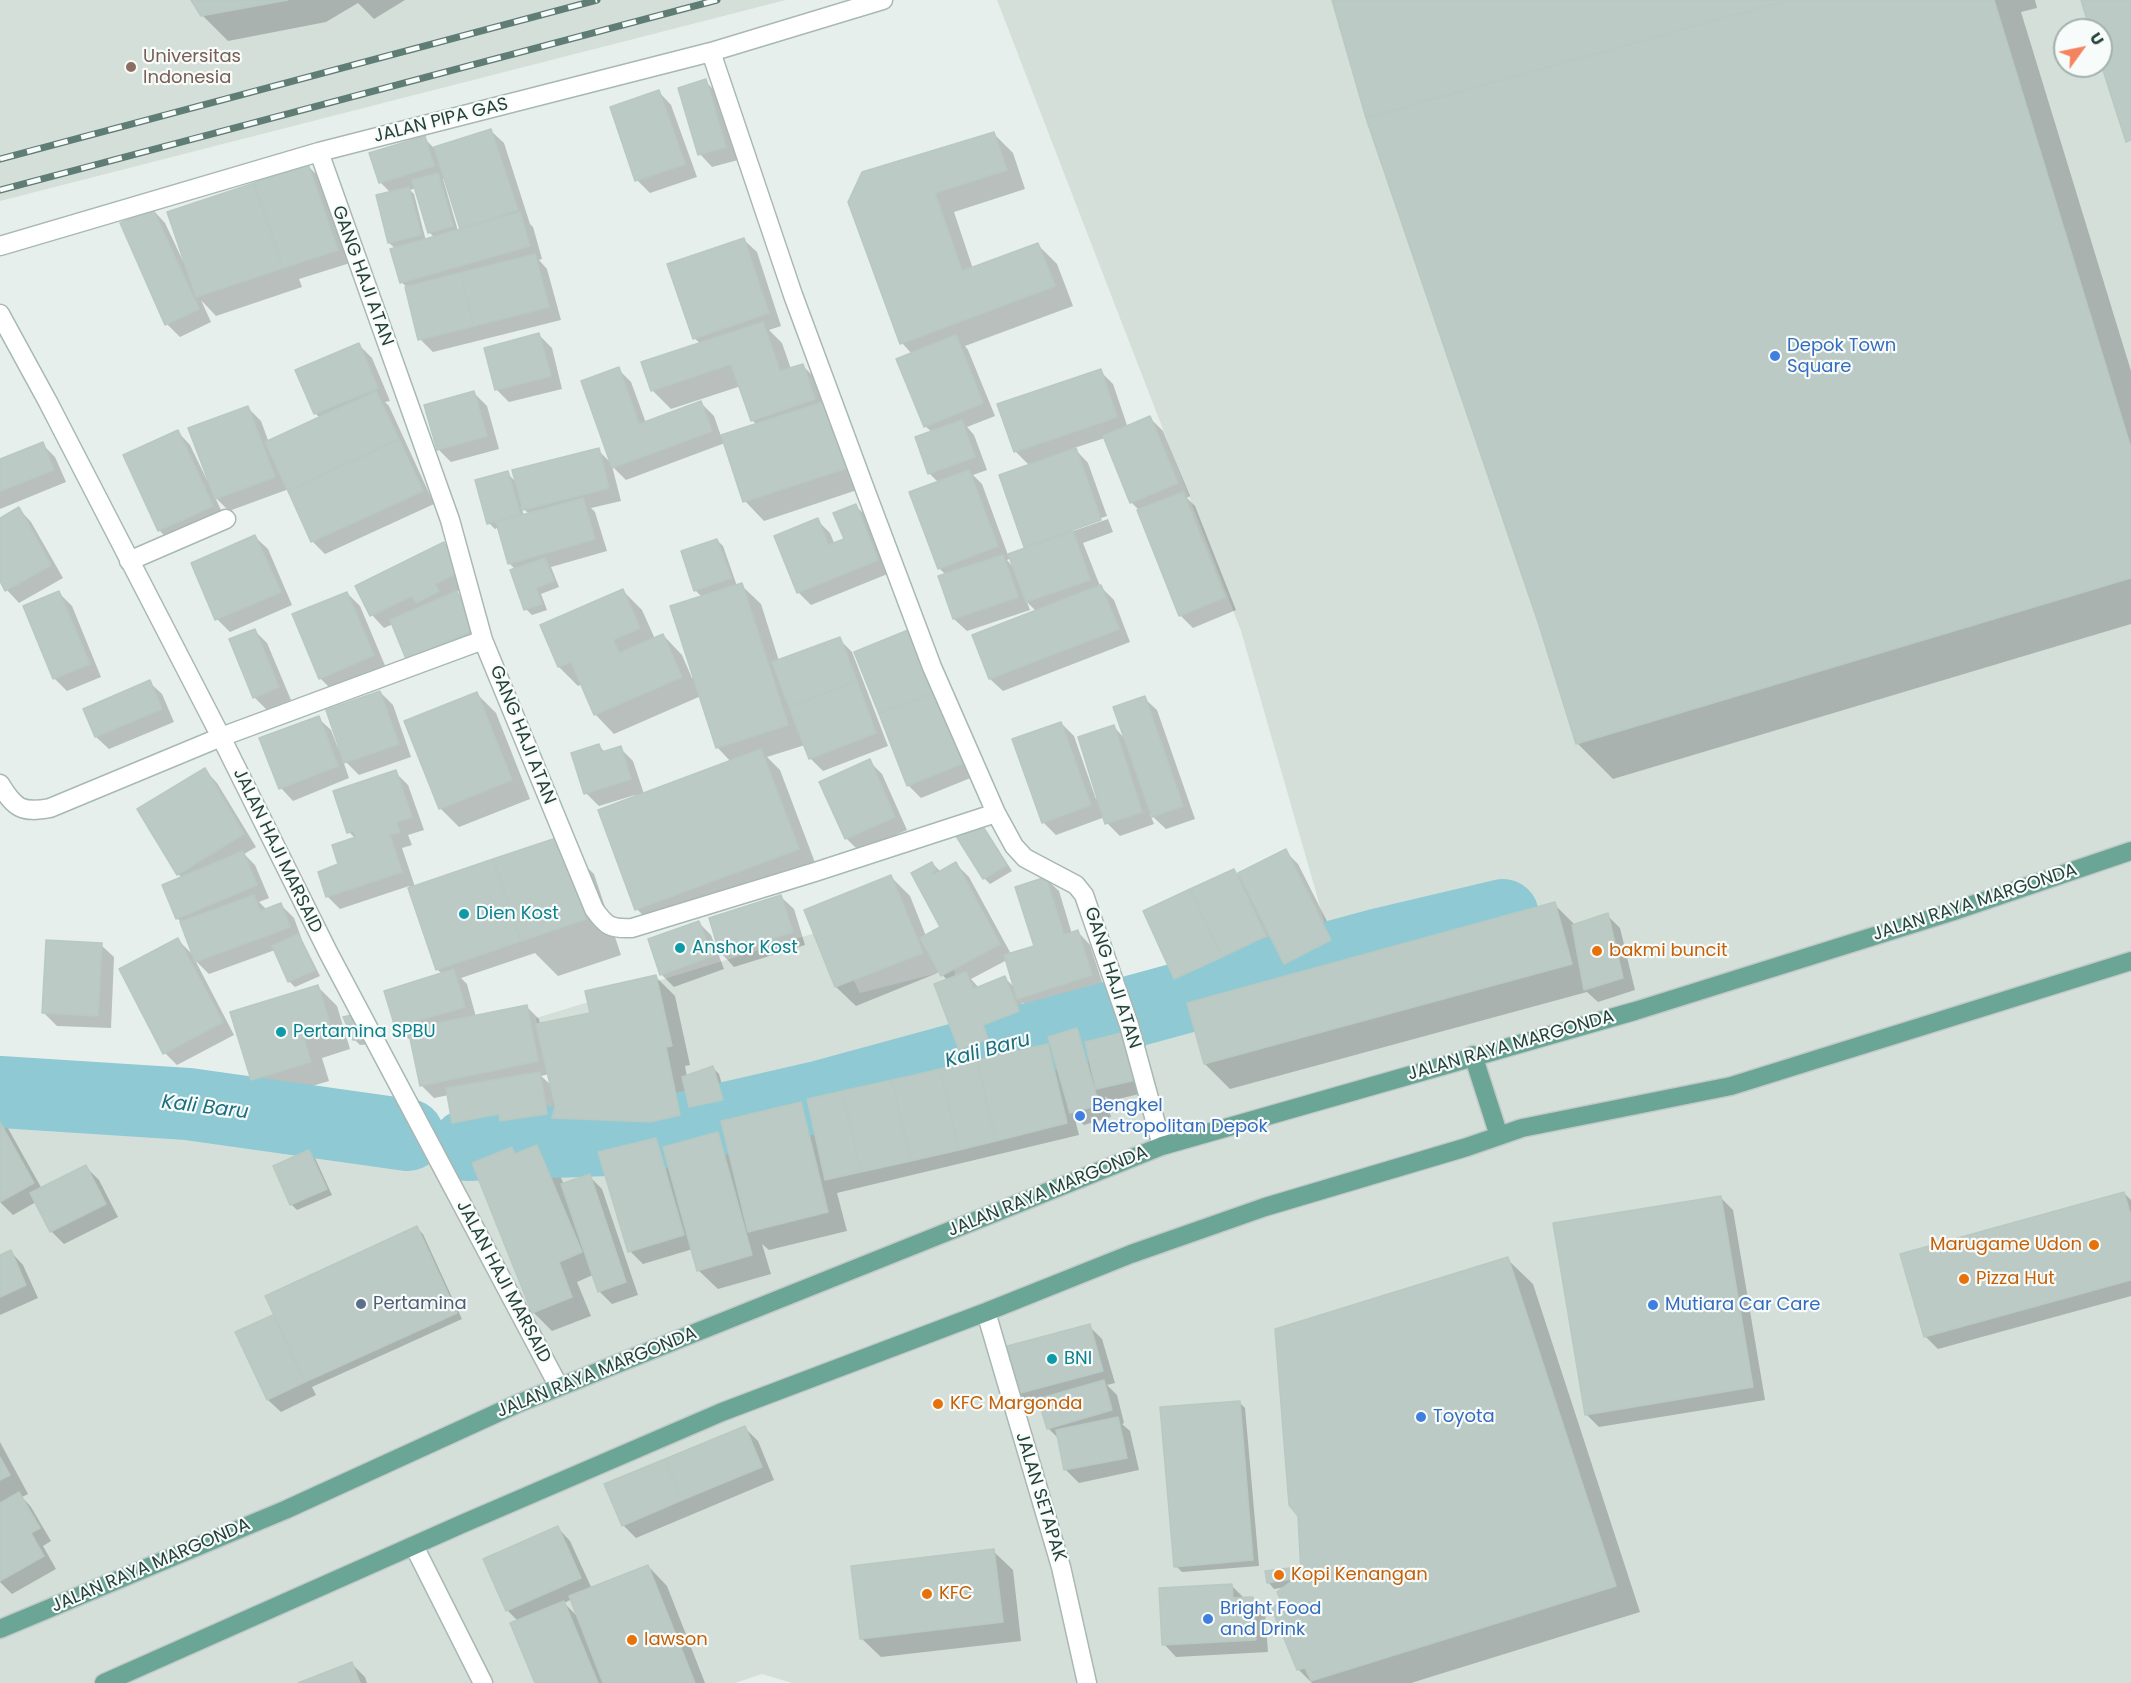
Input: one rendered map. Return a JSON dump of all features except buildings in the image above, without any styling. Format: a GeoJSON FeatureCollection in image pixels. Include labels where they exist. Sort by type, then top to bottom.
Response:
{"type":"FeatureCollection","features":[{"type":"Feature","properties":{"kind":"main road","name":"JALAN RAYA MARGONDA"},"geometry":{"type":"LineString","coordinates":[[0,1629],[285,1510],[506,1409],[1162,1146],[1473,1055],[1635,1011],[1951,912],[2131,851]]}},
{"type":"Feature","properties":{"kind":"main road"},"geometry":{"type":"LineString","coordinates":[[104,1683],[722,1412],[986,1312],[1097,1266],[1175,1238],[1265,1207],[1556,1120],[1731,1086],[2131,961]]}},
{"type":"Feature","properties":{"kind":"main road"},"geometry":{"type":"LineString","coordinates":[[1473,1055],[1499,1136]]}},
{"type":"Feature","properties":{"kind":"street","name":"JALAN PIPA GAS"},"geometry":{"type":"LineString","coordinates":[[0,246],[319,152],[711,52],[883,0]]}},
{"type":"Feature","properties":{"kind":"street","name":"GANG HAJI ATAN"},"geometry":{"type":"LineString","coordinates":[[711,52],[793,295],[932,667],[996,813],[1014,846],[1025,858],[1076,885],[1084,895],[1129,1025],[1162,1146]]}},
{"type":"Feature","properties":{"kind":"street","name":"GANG HAJI ATAN"},"geometry":{"type":"LineString","coordinates":[[319,152],[450,520],[483,640],[594,909],[604,922],[616,929],[632,928],[996,813]]}},
{"type":"Feature","properties":{"kind":"street","name":"JALAN HAJI MARSAID"},"geometry":{"type":"LineString","coordinates":[[0,314],[221,737],[328,952],[559,1387]]}},
{"type":"Feature","properties":{"kind":"street"},"geometry":{"type":"LineString","coordinates":[[129,561],[226,519]]}},
{"type":"Feature","properties":{"kind":"street"},"geometry":{"type":"LineString","coordinates":[[0,784],[17,806],[31,812],[40,810],[221,737],[483,640]]}},
{"type":"Feature","properties":{"kind":"street","name":"JALAN SETAPAK"},"geometry":{"type":"LineString","coordinates":[[986,1312],[1061,1567],[1087,1683]]}},
{"type":"Feature","properties":{"kind":"street"},"geometry":{"type":"LineString","coordinates":[[414,1546],[483,1683]]}},
{"type":"Feature","properties":{"kind":"shaded area"},"geometry":{"type":"Polygon","coordinates":[[[0,0],[786,0],[0,201],[0,0]]]}},
{"type":"Feature","properties":{"kind":"shaded area"},"geometry":{"type":"Polygon","coordinates":[[[997,0],[2131,0],[2131,1683],[792,1683],[762,1674],[735,1683],[0,1683],[0,1090],[560,1136],[536,1018],[828,929],[860,993],[954,969],[971,1057],[1338,969],[1241,631],[997,0]]]}},
{"type":"Feature","properties":{"kind":"waterway","name":"Kali Baru"},"geometry":{"type":"LineString","coordinates":[[467,1145],[635,1139],[822,1096],[1380,944],[1503,915]]}},
{"type":"Feature","properties":{"kind":"waterway","name":"Kali Baru"},"geometry":{"type":"LineString","coordinates":[[0,1092],[188,1104],[408,1135]]}},
{"type":"Feature","properties":{"kind":"railway"},"geometry":{"type":"LineString","coordinates":[[0,159],[597,0]]}},
{"type":"Feature","properties":{"kind":"railway"},"geometry":{"type":"LineString","coordinates":[[0,190],[717,0]]}},
{"type":"Feature","properties":{"kind":"place","name":"Universitas Indonesia"},"geometry":{"type":"Point","coordinates":[131,67]}},
{"type":"Feature","properties":{"kind":"place","name":"Depok Town Square"},"geometry":{"type":"Point","coordinates":[1775,356]}},
{"type":"Feature","properties":{"kind":"place","name":"Dien Kost"},"geometry":{"type":"Point","coordinates":[464,914]}},
{"type":"Feature","properties":{"kind":"place","name":"Anshor Kost"},"geometry":{"type":"Point","coordinates":[680,948]}},
{"type":"Feature","properties":{"kind":"place","name":"bakmi buncit"},"geometry":{"type":"Point","coordinates":[1597,951]}},
{"type":"Feature","properties":{"kind":"place","name":"Pertamina SPBU"},"geometry":{"type":"Point","coordinates":[281,1032]}},
{"type":"Feature","properties":{"kind":"place","name":"Bengkel Metropolitan Depok"},"geometry":{"type":"Point","coordinates":[1080,1116]}},
{"type":"Feature","properties":{"kind":"place","name":"Marugame Udon"},"geometry":{"type":"Point","coordinates":[2094,1245]}},
{"type":"Feature","properties":{"kind":"place","name":"Pizza Hut"},"geometry":{"type":"Point","coordinates":[1964,1279]}},
{"type":"Feature","properties":{"kind":"place","name":"Pertamina"},"geometry":{"type":"Point","coordinates":[361,1304]}},
{"type":"Feature","properties":{"kind":"place","name":"Mutiara Car Care"},"geometry":{"type":"Point","coordinates":[1653,1305]}},
{"type":"Feature","properties":{"kind":"place","name":"BNI"},"geometry":{"type":"Point","coordinates":[1052,1359]}},
{"type":"Feature","properties":{"kind":"place","name":"KFC Margonda"},"geometry":{"type":"Point","coordinates":[938,1404]}},
{"type":"Feature","properties":{"kind":"place","name":"Toyota"},"geometry":{"type":"Point","coordinates":[1421,1417]}},
{"type":"Feature","properties":{"kind":"place","name":"Kopi Kenangan"},"geometry":{"type":"Point","coordinates":[1279,1575]}},
{"type":"Feature","properties":{"kind":"place","name":"KFC"},"geometry":{"type":"Point","coordinates":[927,1594]}},
{"type":"Feature","properties":{"kind":"place","name":"Bright Food and Drink"},"geometry":{"type":"Point","coordinates":[1208,1619]}},
{"type":"Feature","properties":{"kind":"place","name":"lawson"},"geometry":{"type":"Point","coordinates":[632,1640]}}]}
